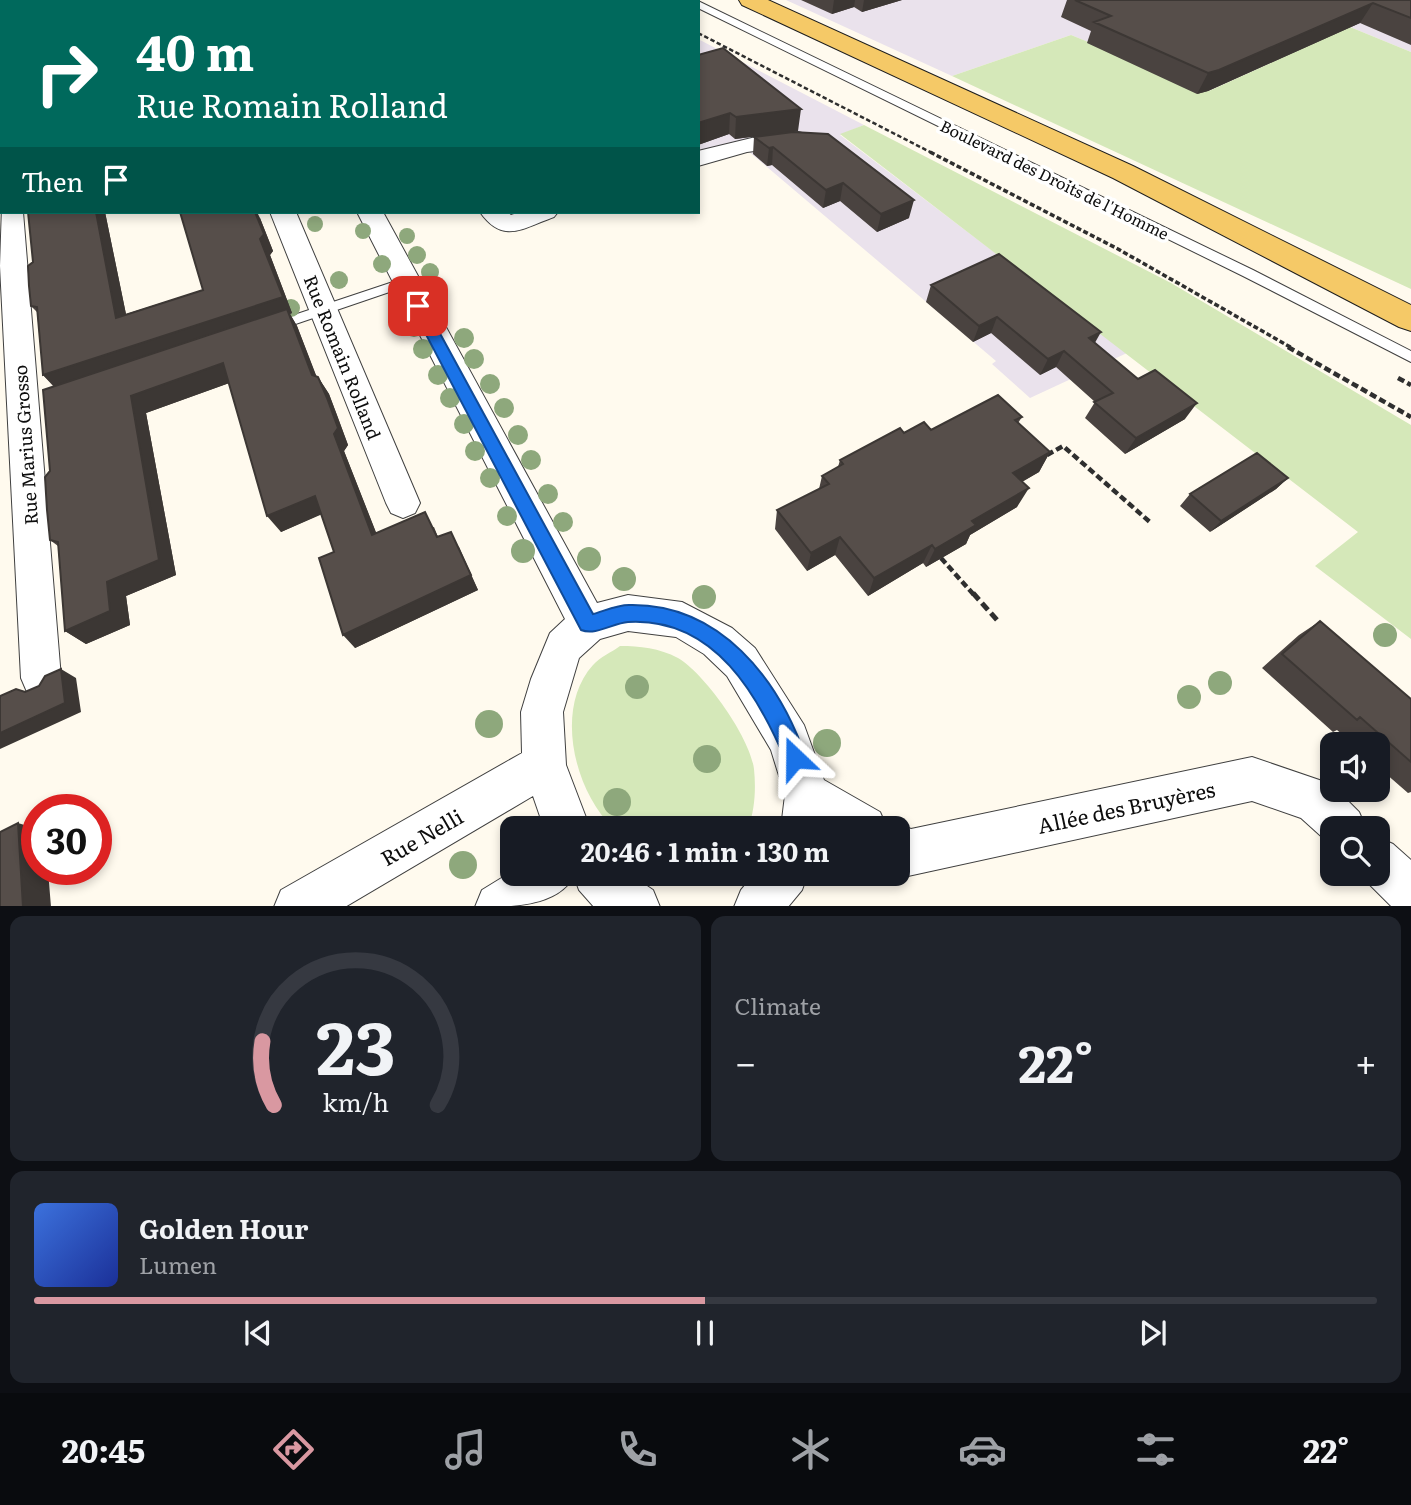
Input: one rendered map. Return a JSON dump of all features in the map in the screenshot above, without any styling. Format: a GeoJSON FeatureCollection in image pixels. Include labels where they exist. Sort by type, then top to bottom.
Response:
{"type":"FeatureCollection","features":[{"type":"Feature","properties":{"kind":"main road","name":"Boulevard des Droits de l'Homme"},"geometry":{"type":"LineString","coordinates":[[750,0],[1123,172],[1411,319]]}},
{"type":"Feature","properties":{"kind":"street"},"geometry":{"type":"LineString","coordinates":[[700,158],[771,139],[819,141]]}},
{"type":"Feature","properties":{"kind":"street","name":"Rue Marius Grosso"},"geometry":{"type":"LineString","coordinates":[[10,214],[29,410],[41,678]]}},
{"type":"Feature","properties":{"kind":"street","name":"Rue Romain Rolland"},"geometry":{"type":"LineString","coordinates":[[284,214],[403,503]]}},
{"type":"Feature","properties":{"kind":"street"},"geometry":{"type":"LineString","coordinates":[[371,214],[588,624]]}},
{"type":"Feature","properties":{"kind":"street"},"geometry":{"type":"LineString","coordinates":[[495,214],[506,225],[539,214]]}},
{"type":"Feature","properties":{"kind":"street"},"geometry":{"type":"LineString","coordinates":[[563,816],[544,765],[542,712],[551,679],[564,646],[588,624],[628,613],[682,620],[718,641],[741,663],[789,740],[806,811],[823,816]]}},
{"type":"Feature","properties":{"kind":"street","name":"Rue Nelli"},"geometry":{"type":"LineString","coordinates":[[298,906],[544,765]]}},
{"type":"Feature","properties":{"kind":"street","name":"Allée des Bruyères"},"geometry":{"type":"LineString","coordinates":[[910,853],[1251,779],[1315,800],[1331,816]]}},
{"type":"Feature","properties":{"kind":"street"},"geometry":{"type":"LineString","coordinates":[[1390,872],[1411,892]]}},
{"type":"Feature","properties":{"kind":"street"},"geometry":{"type":"LineString","coordinates":[[499,906],[531,886]]}},
{"type":"Feature","properties":{"kind":"street"},"geometry":{"type":"LineString","coordinates":[[606,886],[636,906]]}},
{"type":"Feature","properties":{"kind":"street"},"geometry":{"type":"LineString","coordinates":[[758,906],[774,886]]}},
{"type":"Feature","properties":{"kind":"lane","name":"Boulevard des Droits de l'Homme"},"geometry":{"type":"LineString","coordinates":[[700,5],[1248,272],[1411,357]]}},
{"type":"Feature","properties":{"kind":"lane"},"geometry":{"type":"LineString","coordinates":[[262,331],[405,282]]}},
{"type":"Feature","properties":{"kind":"path"},"geometry":{"type":"LineString","coordinates":[[700,34],[1118,249],[1411,417]]}},
{"type":"Feature","properties":{"kind":"path"},"geometry":{"type":"LineString","coordinates":[[1041,458],[1063,446],[1152,523]]}},
{"type":"Feature","properties":{"kind":"path"},"geometry":{"type":"LineString","coordinates":[[941,558],[997,620]]}},
{"type":"Feature","properties":{"kind":"shaded area"},"geometry":{"type":"Polygon","coordinates":[[[786,0],[1411,0],[1411,52],[1350,27],[1208,91],[1071,35],[952,76],[786,0]]]}},
{"type":"Feature","properties":{"kind":"shaded area"},"geometry":{"type":"Polygon","coordinates":[[[700,40],[864,125],[840,135],[1127,353],[1030,398],[992,364],[996,361],[741,145],[700,157],[700,40]]]}},
{"type":"Feature","properties":{"kind":"green space"},"geometry":{"type":"Polygon","coordinates":[[[1350,27],[1411,52],[1411,289],[952,76],[1071,35],[1209,91],[1350,27]]]}},
{"type":"Feature","properties":{"kind":"green space"},"geometry":{"type":"Polygon","coordinates":[[[864,125],[1171,283],[1411,425],[1411,639],[1315,566],[1358,532],[840,134],[864,125]]]}},
{"type":"Feature","properties":{"kind":"green space"},"geometry":{"type":"Polygon","coordinates":[[[620,646],[649,648],[678,658],[701,678],[725,708],[751,756],[755,784],[751,816],[602,816],[588,793],[579,771],[572,725],[574,703],[581,683],[593,665],[620,646]]]}},
{"type":"Feature","properties":{"kind":"building"},"geometry":{"type":"Polygon","coordinates":[[[1075,0],[1411,0],[1411,18],[1373,3],[1208,73],[1094,22],[1111,16],[1075,0]]]}},
{"type":"Feature","properties":{"kind":"building"},"geometry":{"type":"Polygon","coordinates":[[[723,48],[801,109],[736,117],[730,113],[700,122],[700,54],[723,48]]]}},
{"type":"Feature","properties":{"kind":"building"},"geometry":{"type":"Polygon","coordinates":[[[793,132],[828,134],[914,200],[881,214],[843,183],[826,190],[773,147],[769,148],[754,137],[793,132]]]}},
{"type":"Feature","properties":{"kind":"building"},"geometry":{"type":"Polygon","coordinates":[[[28,214],[96,214],[116,318],[203,290],[181,214],[256,214],[264,234],[260,239],[283,297],[43,375],[37,307],[31,306],[29,286],[28,266],[33,262],[28,214]]]}},
{"type":"Feature","properties":{"kind":"building"},"geometry":{"type":"Polygon","coordinates":[[[999,254],[1101,332],[1089,338],[1138,379],[1155,370],[1197,403],[1136,438],[1094,402],[1113,393],[1064,351],[1048,359],[997,317],[979,326],[931,285],[999,254]]]}},
{"type":"Feature","properties":{"kind":"building"},"geometry":{"type":"Polygon","coordinates":[[[287,309],[312,375],[318,377],[327,398],[338,428],[334,434],[372,535],[425,512],[437,537],[451,532],[471,575],[343,635],[319,558],[334,552],[315,496],[267,516],[223,363],[131,396],[159,560],[107,582],[110,611],[65,631],[58,542],[50,540],[47,510],[45,477],[50,471],[43,390],[287,309]]]}},
{"type":"Feature","properties":{"kind":"building"},"geometry":{"type":"Polygon","coordinates":[[[998,395],[1022,417],[1015,420],[1050,452],[1013,473],[1029,488],[972,521],[976,525],[935,549],[932,545],[874,578],[840,537],[811,553],[777,510],[829,484],[822,476],[843,464],[840,460],[900,428],[904,433],[924,422],[931,430],[998,395]]]}},
{"type":"Feature","properties":{"kind":"building"},"geometry":{"type":"Polygon","coordinates":[[[1257,453],[1288,478],[1221,521],[1190,494],[1257,453]]]}},
{"type":"Feature","properties":{"kind":"building"},"geometry":{"type":"Polygon","coordinates":[[[1320,621],[1411,699],[1411,762],[1390,743],[1390,732],[1377,732],[1360,717],[1357,720],[1282,654],[1320,621]]]}},
{"type":"Feature","properties":{"kind":"building"},"geometry":{"type":"Polygon","coordinates":[[[61,669],[65,703],[0,733],[0,696],[16,689],[25,692],[39,686],[45,676],[61,669]]]}},
{"type":"Feature","properties":{"kind":"building"},"geometry":{"type":"Polygon","coordinates":[[[18,823],[23,906],[0,906],[0,832],[18,823]]]}},
{"type":"Feature","properties":{"kind":"route"},"geometry":{"type":"LineString","coordinates":[[418,306],[588,624],[628,613],[682,620],[718,641],[741,663],[769,704],[789,740],[795,758]]}}]}
